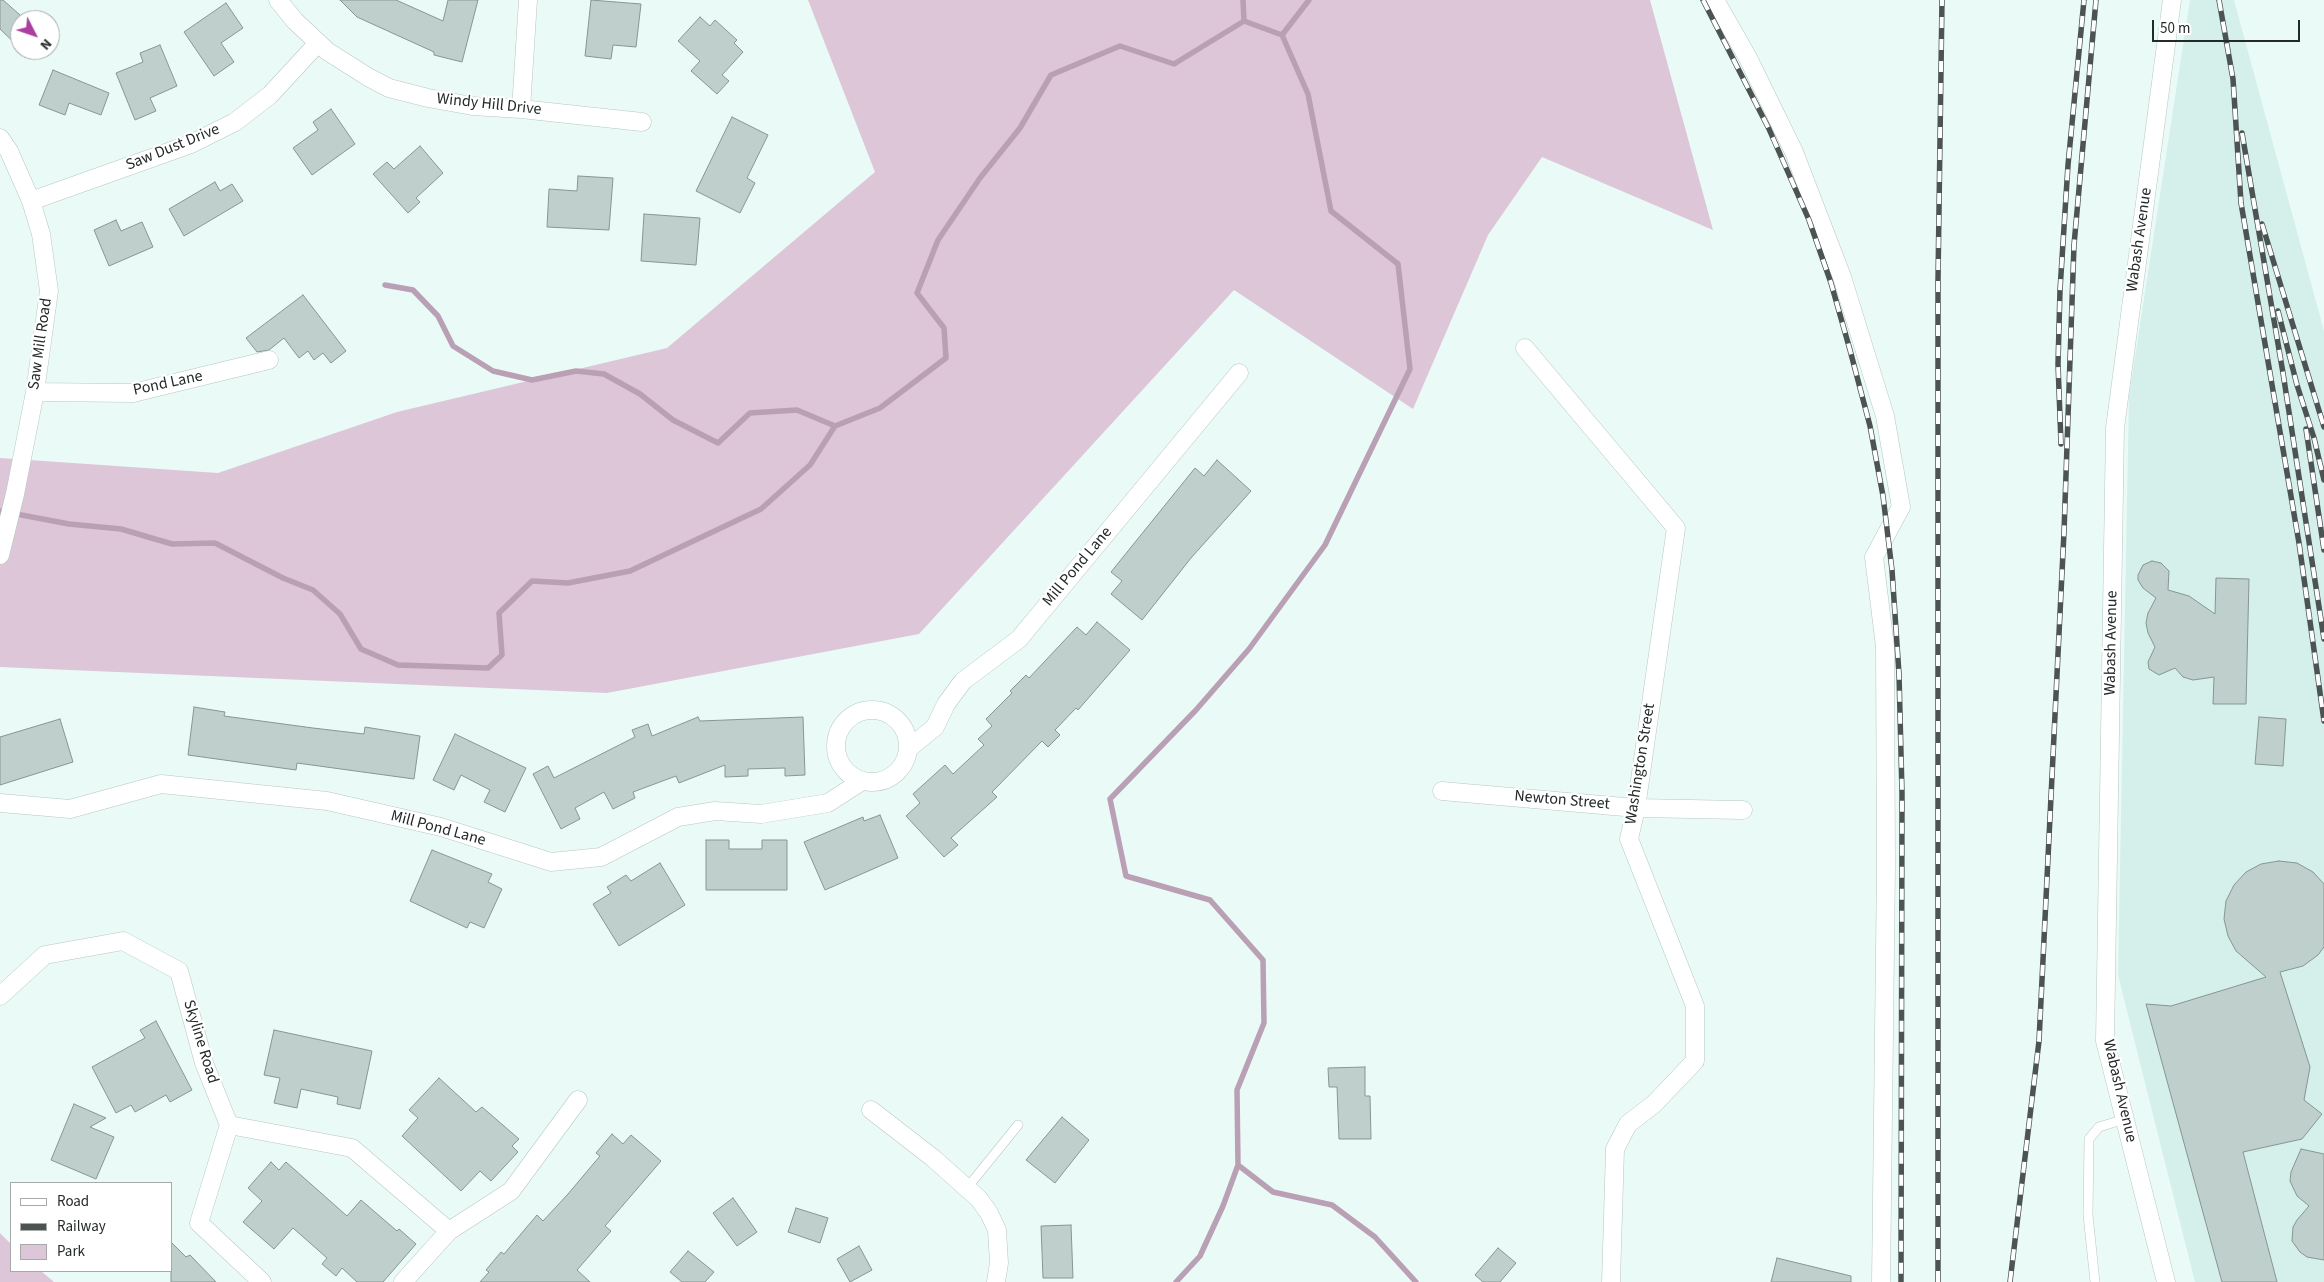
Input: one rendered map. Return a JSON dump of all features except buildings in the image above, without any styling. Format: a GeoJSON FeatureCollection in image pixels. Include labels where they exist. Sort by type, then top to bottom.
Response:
{"type":"FeatureCollection","features":[{"type":"Feature","properties":{"kind":"street","name":"Windy Hill Drive"},"geometry":{"type":"LineString","coordinates":[[278,0],[295,21],[318,43],[342,62],[389,88],[428,98],[472,106],[521,109],[642,122]]}},
{"type":"Feature","properties":{"kind":"street"},"geometry":{"type":"LineString","coordinates":[[521,109],[528,0]]}},
{"type":"Feature","properties":{"kind":"street"},"geometry":{"type":"LineString","coordinates":[[1715,0],[1748,58],[1794,152],[1842,277],[1885,416],[1900,507],[1874,557],[1885,667],[1886,866],[1881,1282]]}},
{"type":"Feature","properties":{"kind":"street","name":"Wabash Avenue"},"geometry":{"type":"LineString","coordinates":[[2166,1282],[2105,1041],[2116,428],[2172,0]]}},
{"type":"Feature","properties":{"kind":"street","name":"Saw Dust Drive"},"geometry":{"type":"LineString","coordinates":[[31,201],[191,144],[235,122],[270,96],[318,43]]}},
{"type":"Feature","properties":{"kind":"street","name":"Saw Mill Road"},"geometry":{"type":"LineString","coordinates":[[0,138],[31,201],[46,253],[49,290],[35,392],[15,494],[0,555]]}},
{"type":"Feature","properties":{"kind":"street","name":"Washington Street"},"geometry":{"type":"LineString","coordinates":[[1525,348],[1676,528],[1636,808],[1629,840],[1694,1006],[1695,1061],[1654,1104],[1628,1124],[1615,1148],[1611,1282]]}},
{"type":"Feature","properties":{"kind":"street","name":"Pond Lane"},"geometry":{"type":"LineString","coordinates":[[35,392],[133,393],[269,360]]}},
{"type":"Feature","properties":{"kind":"street","name":"Mill Pond Lane"},"geometry":{"type":"LineString","coordinates":[[0,803],[70,809],[161,784],[327,800],[442,827],[551,862],[601,856],[678,817],[715,811],[761,814],[828,803],[862,781],[883,781],[900,769],[908,750],[936,726],[946,704],[963,681],[1019,639],[1239,373]]}},
{"type":"Feature","properties":{"kind":"street"},"geometry":{"type":"LineString","coordinates":[[862,781],[851,776],[842,768],[837,758],[835,746],[837,735],[851,717],[867,711],[884,712],[894,718],[902,727],[907,738],[908,750]]}},
{"type":"Feature","properties":{"kind":"street","name":"Newton Street"},"geometry":{"type":"LineString","coordinates":[[1442,791],[1636,808],[1743,810]]}},
{"type":"Feature","properties":{"kind":"street","name":"Skyline Road"},"geometry":{"type":"LineString","coordinates":[[0,996],[45,955],[122,941],[180,970],[204,1063],[229,1125]]}},
{"type":"Feature","properties":{"kind":"street"},"geometry":{"type":"LineString","coordinates":[[403,1282],[449,1231],[511,1191],[578,1100]]}},
{"type":"Feature","properties":{"kind":"street"},"geometry":{"type":"LineString","coordinates":[[871,1110],[933,1158],[967,1188],[989,1213],[997,1230],[999,1263],[996,1282]]}},
{"type":"Feature","properties":{"kind":"street"},"geometry":{"type":"LineString","coordinates":[[262,1282],[199,1223],[229,1125],[352,1148],[449,1231]]}},
{"type":"Feature","properties":{"kind":"lane"},"geometry":{"type":"LineString","coordinates":[[2095,1282],[2088,1215],[2089,1139],[2099,1127],[2125,1119]]}},
{"type":"Feature","properties":{"kind":"lane"},"geometry":{"type":"LineString","coordinates":[[967,1188],[1018,1125]]}},
{"type":"Feature","properties":{"kind":"shaded area"},"geometry":{"type":"Polygon","coordinates":[[[2190,0],[2234,0],[2324,331],[2324,1282],[2195,1282],[2118,975],[2129,396],[2190,0]]]}},
{"type":"Feature","properties":{"kind":"green space"},"geometry":{"type":"Polygon","coordinates":[[[808,0],[1650,0],[1713,230],[1542,157],[1488,235],[1413,409],[1234,290],[919,634],[607,693],[0,667],[0,458],[218,473],[397,412],[667,348],[875,172],[808,0]]]}},
{"type":"Feature","properties":{"kind":"green space"},"geometry":{"type":"Polygon","coordinates":[[[0,1233],[10,1243],[10,1272],[42,1272],[54,1282],[0,1282],[0,1233]]]}},
{"type":"Feature","properties":{"kind":"waterway"},"geometry":{"type":"LineString","coordinates":[[1243,0],[1244,21]]}},
{"type":"Feature","properties":{"kind":"waterway"},"geometry":{"type":"LineString","coordinates":[[0,511],[69,524],[121,529],[172,544],[215,543],[283,578],[313,590],[340,614],[361,649],[398,665],[488,668],[502,655],[499,613],[532,581],[568,583],[630,571],[761,509],[810,465],[835,426],[880,408],[946,358],[944,328],[917,293],[938,240],[980,178],[1020,128],[1051,75],[1120,46],[1174,64],[1244,21],[1282,35],[1309,0]]}},
{"type":"Feature","properties":{"kind":"waterway"},"geometry":{"type":"LineString","coordinates":[[1282,35],[1308,94],[1331,211],[1398,264],[1410,369],[1325,545],[1249,649],[1196,710],[1110,799],[1126,876],[1210,900],[1263,960],[1264,1023],[1237,1090],[1238,1165],[1273,1192],[1332,1205],[1375,1237],[1416,1282]]}},
{"type":"Feature","properties":{"kind":"waterway"},"geometry":{"type":"LineString","coordinates":[[385,285],[413,290],[438,316],[453,346],[493,371],[532,380],[576,371],[604,374],[640,394],[673,420],[718,443],[750,413],[797,410],[835,426]]}},
{"type":"Feature","properties":{"kind":"waterway"},"geometry":{"type":"LineString","coordinates":[[1176,1282],[1200,1256],[1223,1206],[1238,1165]]}},
{"type":"Feature","properties":{"kind":"railway"},"geometry":{"type":"LineString","coordinates":[[1703,0],[1769,129],[1809,220],[1831,283],[1850,350],[1870,426],[1883,496],[1892,570],[1899,674],[1902,793],[1901,1282]]}},
{"type":"Feature","properties":{"kind":"railway"},"geometry":{"type":"LineString","coordinates":[[1938,1282],[1938,280],[1942,0]]}},
{"type":"Feature","properties":{"kind":"railway"},"geometry":{"type":"LineString","coordinates":[[2061,444],[2058,364],[2060,290],[2068,165],[2084,0]]}},
{"type":"Feature","properties":{"kind":"railway"},"geometry":{"type":"LineString","coordinates":[[2010,1282],[2039,1041],[2064,532],[2074,245],[2096,0]]}},
{"type":"Feature","properties":{"kind":"railway"},"geometry":{"type":"LineString","coordinates":[[2219,0],[2233,79],[2241,203],[2299,543],[2324,721]]}},
{"type":"Feature","properties":{"kind":"railway"},"geometry":{"type":"LineString","coordinates":[[2242,133],[2283,373],[2324,639]]}},
{"type":"Feature","properties":{"kind":"railway"},"geometry":{"type":"LineString","coordinates":[[2262,224],[2324,427]]}},
{"type":"Feature","properties":{"kind":"railway"},"geometry":{"type":"LineString","coordinates":[[2278,311],[2324,480]]}},
{"type":"Feature","properties":{"kind":"railway"},"geometry":{"type":"LineString","coordinates":[[2306,429],[2324,550]]}}]}
